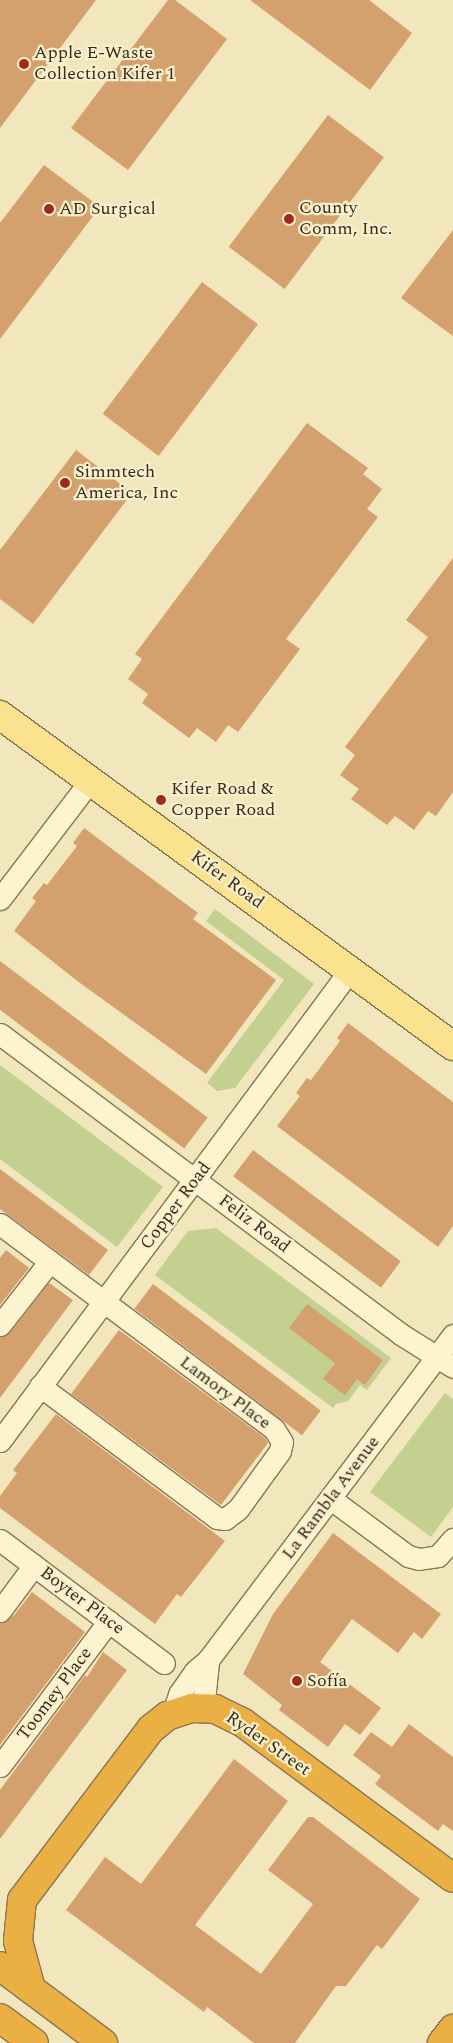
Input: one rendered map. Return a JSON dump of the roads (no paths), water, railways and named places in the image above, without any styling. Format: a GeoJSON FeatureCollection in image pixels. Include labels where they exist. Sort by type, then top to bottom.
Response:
{"type":"FeatureCollection","features":[{"type":"Feature","properties":{"kind":"highway","name":"Ryder Street"},"geometry":{"type":"LineString","coordinates":[[11,1905],[158,1722],[173,1713],[200,1708],[222,1711],[242,1722],[453,1878]]}},
{"type":"Feature","properties":{"kind":"highway"},"geometry":{"type":"LineString","coordinates":[[11,1905],[18,1942],[31,1989]]}},
{"type":"Feature","properties":{"kind":"highway"},"geometry":{"type":"LineString","coordinates":[[0,1966],[103,2043]]}},
{"type":"Feature","properties":{"kind":"highway"},"geometry":{"type":"LineString","coordinates":[[0,2018],[34,2043]]}},
{"type":"Feature","properties":{"kind":"highway"},"geometry":{"type":"LineString","coordinates":[[442,2043],[453,2029]]}},
{"type":"Feature","properties":{"kind":"main road","name":"Kifer Road"},"geometry":{"type":"LineString","coordinates":[[0,715],[453,1046]]}},
{"type":"Feature","properties":{"kind":"street"},"geometry":{"type":"LineString","coordinates":[[0,899],[90,781]]}},
{"type":"Feature","properties":{"kind":"street","name":"Copper Road"},"geometry":{"type":"LineString","coordinates":[[0,1440],[350,970]]}},
{"type":"Feature","properties":{"kind":"street","name":"Feliz Road"},"geometry":{"type":"LineString","coordinates":[[0,1034],[402,1335],[446,1361]]}},
{"type":"Feature","properties":{"kind":"street","name":"Lamory Place"},"geometry":{"type":"LineString","coordinates":[[0,1224],[274,1429],[282,1442],[277,1457],[238,1509],[225,1519],[210,1514],[40,1386]]}},
{"type":"Feature","properties":{"kind":"street"},"geometry":{"type":"LineString","coordinates":[[0,1325],[50,1261]]}},
{"type":"Feature","properties":{"kind":"street","name":"La Rambla Avenue"},"geometry":{"type":"LineString","coordinates":[[173,1713],[179,1694],[195,1671],[208,1660],[331,1499],[446,1361],[453,1335]]}},
{"type":"Feature","properties":{"kind":"street"},"geometry":{"type":"LineString","coordinates":[[331,1499],[408,1556],[419,1559],[438,1556],[453,1539]]}},
{"type":"Feature","properties":{"kind":"street","name":"Boyter Place"},"geometry":{"type":"LineString","coordinates":[[0,1540],[164,1663]]}},
{"type":"Feature","properties":{"kind":"street"},"geometry":{"type":"LineString","coordinates":[[0,1611],[34,1565]]}},
{"type":"Feature","properties":{"kind":"street","name":"Toomey Place"},"geometry":{"type":"LineString","coordinates":[[0,1766],[110,1622]]}},
{"type":"Feature","properties":{"kind":"street"},"geometry":{"type":"LineString","coordinates":[[200,1708],[205,1691],[208,1660]]}},
{"type":"Feature","properties":{"kind":"place","name":"Apple E-Waste Collection Kifer 1"},"geometry":{"type":"Point","coordinates":[24,64]}},
{"type":"Feature","properties":{"kind":"place","name":"AD Surgical"},"geometry":{"type":"Point","coordinates":[49,209]}},
{"type":"Feature","properties":{"kind":"place","name":"County Comm, Inc."},"geometry":{"type":"Point","coordinates":[289,219]}},
{"type":"Feature","properties":{"kind":"place","name":"Simmtech America, Inc"},"geometry":{"type":"Point","coordinates":[65,483]}},
{"type":"Feature","properties":{"kind":"place","name":"Kifer Road & Copper Road"},"geometry":{"type":"Point","coordinates":[161,800]}},
{"type":"Feature","properties":{"kind":"place","name":"Sofía"},"geometry":{"type":"Point","coordinates":[297,1681]}}]}
